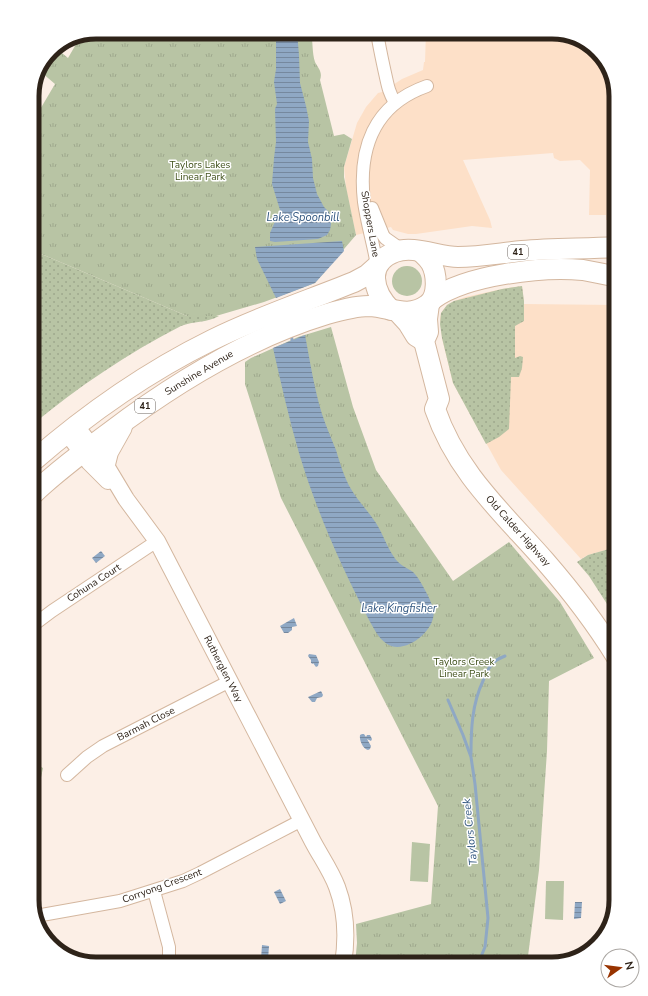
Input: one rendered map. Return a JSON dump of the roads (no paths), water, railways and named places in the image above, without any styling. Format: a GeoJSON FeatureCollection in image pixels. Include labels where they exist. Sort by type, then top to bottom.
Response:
{"type":"FeatureCollection","features":[{"type":"Feature","properties":{"kind":"main road","name":"41"},"geometry":{"type":"LineString","coordinates":[[377,267],[386,257],[396,251],[411,251],[459,257],[561,248],[609,247]]}},
{"type":"Feature","properties":{"kind":"main road"},"geometry":{"type":"LineString","coordinates":[[411,251],[430,262],[435,282],[431,301]]}},
{"type":"Feature","properties":{"kind":"main road"},"geometry":{"type":"LineString","coordinates":[[377,267],[375,280],[376,287],[381,299],[394,310]]}},
{"type":"Feature","properties":{"kind":"main road","name":"Sunshine Avenue"},"geometry":{"type":"LineString","coordinates":[[39,456],[71,430],[130,387],[176,359],[211,340],[271,314],[354,282],[367,275],[377,267]]}},
{"type":"Feature","properties":{"kind":"main road","name":"41"},"geometry":{"type":"LineString","coordinates":[[394,310],[410,313],[420,310],[444,292],[466,283],[523,272],[576,270],[609,276]]}},
{"type":"Feature","properties":{"kind":"main road","name":"Old Calder Highway"},"geometry":{"type":"LineString","coordinates":[[431,301],[427,319],[428,332],[424,341],[439,399],[435,409],[454,450],[510,506],[572,575],[595,608],[609,633]]}},
{"type":"Feature","properties":{"kind":"main road","name":"Sunshine Avenue"},"geometry":{"type":"LineString","coordinates":[[39,489],[86,449],[127,418],[214,363],[270,335],[339,310],[362,306],[394,310]]}},
{"type":"Feature","properties":{"kind":"main road","name":"Old Calder Highway"},"geometry":{"type":"LineString","coordinates":[[394,310],[408,322],[416,336],[424,341]]}},
{"type":"Feature","properties":{"kind":"main road"},"geometry":{"type":"LineString","coordinates":[[105,464],[110,446],[127,418]]}},
{"type":"Feature","properties":{"kind":"main road","name":"Old Calder Highway"},"geometry":{"type":"LineString","coordinates":[[471,467],[492,503],[578,599],[609,645]]}},
{"type":"Feature","properties":{"kind":"street"},"geometry":{"type":"LineString","coordinates":[[378,39],[385,74],[398,88],[399,100]]}},
{"type":"Feature","properties":{"kind":"street","name":"Shoppers Lane"},"geometry":{"type":"LineString","coordinates":[[377,267],[364,202],[364,155],[371,134],[380,119],[399,100],[427,86]]}},
{"type":"Feature","properties":{"kind":"street","name":"Shoppers Lane"},"geometry":{"type":"LineString","coordinates":[[363,182],[377,221],[385,238],[411,251]]}},
{"type":"Feature","properties":{"kind":"street","name":"Rutherglen Way"},"geometry":{"type":"LineString","coordinates":[[71,430],[86,449],[105,464],[126,499],[157,541],[331,874],[340,899],[345,926],[344,957]]}},
{"type":"Feature","properties":{"kind":"street","name":"Rutherglen Way"},"geometry":{"type":"LineString","coordinates":[[86,449],[89,462],[126,499]]}},
{"type":"Feature","properties":{"kind":"street","name":"Cohuna Court"},"geometry":{"type":"LineString","coordinates":[[39,621],[157,541]]}},
{"type":"Feature","properties":{"kind":"street","name":"Barmah Close"},"geometry":{"type":"LineString","coordinates":[[67,775],[103,746],[230,681]]}},
{"type":"Feature","properties":{"kind":"street","name":"Corryong Crescent"},"geometry":{"type":"LineString","coordinates":[[41,915],[120,901],[154,891],[192,877],[302,820]]}},
{"type":"Feature","properties":{"kind":"street","name":"Rutherglen Way"},"geometry":{"type":"LineString","coordinates":[[313,842],[326,874],[334,906],[338,937],[337,957]]}},
{"type":"Feature","properties":{"kind":"street"},"geometry":{"type":"LineString","coordinates":[[154,891],[168,947],[169,957]]}},
{"type":"Feature","properties":{"kind":"water","name":"Lake Spoonbill"},"geometry":{"type":"Polygon","coordinates":[[[276,39],[298,39],[300,83],[309,121],[308,142],[312,159],[313,178],[317,194],[324,207],[329,212],[331,224],[327,235],[318,239],[275,242],[270,241],[270,233],[280,210],[272,184],[276,142],[275,109],[277,104],[274,82],[276,69],[276,39]]]}},
{"type":"Feature","properties":{"kind":"water"},"geometry":{"type":"Polygon","coordinates":[[[342,241],[344,251],[315,283],[276,298],[257,259],[255,247],[342,241]]]}},
{"type":"Feature","properties":{"kind":"water","name":"Lake Kingfisher"},"geometry":{"type":"Polygon","coordinates":[[[305,335],[319,404],[346,480],[376,523],[396,560],[413,572],[418,579],[433,608],[431,624],[426,632],[411,643],[403,646],[394,647],[384,642],[368,618],[330,537],[313,496],[299,453],[288,414],[273,348],[305,335]]]}},
{"type":"Feature","properties":{"kind":"water"},"geometry":{"type":"Polygon","coordinates":[[[101,551],[105,556],[96,563],[92,558],[101,551]]]}},
{"type":"Feature","properties":{"kind":"water"},"geometry":{"type":"Polygon","coordinates":[[[294,618],[297,626],[292,627],[292,630],[288,633],[284,633],[280,626],[294,618]]]}},
{"type":"Feature","properties":{"kind":"water"},"geometry":{"type":"Polygon","coordinates":[[[309,654],[316,655],[319,662],[318,666],[316,667],[313,663],[311,663],[308,656],[309,654]]]}},
{"type":"Feature","properties":{"kind":"water"},"geometry":{"type":"Polygon","coordinates":[[[321,691],[323,695],[322,697],[317,698],[315,702],[312,702],[308,697],[321,691]]]}},
{"type":"Feature","properties":{"kind":"water"},"geometry":{"type":"Polygon","coordinates":[[[362,734],[366,737],[367,735],[370,735],[372,739],[371,741],[367,739],[371,746],[368,750],[364,748],[361,742],[360,735],[362,734]]]}},
{"type":"Feature","properties":{"kind":"water"},"geometry":{"type":"Polygon","coordinates":[[[280,889],[286,901],[280,904],[274,892],[280,889]]]}},
{"type":"Feature","properties":{"kind":"water"},"geometry":{"type":"Polygon","coordinates":[[[575,902],[582,902],[581,918],[574,919],[575,902]]]}},
{"type":"Feature","properties":{"kind":"water"},"geometry":{"type":"Polygon","coordinates":[[[262,945],[269,946],[268,957],[261,957],[262,945]]]}},
{"type":"Feature","properties":{"kind":"waterway","name":"Taylors Creek"},"geometry":{"type":"LineString","coordinates":[[291,333],[292,340]]}},
{"type":"Feature","properties":{"kind":"waterway"},"geometry":{"type":"LineString","coordinates":[[471,754],[471,735],[474,708],[479,690],[492,664],[496,660],[505,656]]}},
{"type":"Feature","properties":{"kind":"waterway","name":"Taylors Creek"},"geometry":{"type":"LineString","coordinates":[[448,700],[471,757],[475,784],[488,918],[485,947],[481,957]]}},
{"type":"Feature","properties":{"kind":"park label","name":"Taylors Lakes Linear Park"},"geometry":{"type":"Point","coordinates":[200,170]}},
{"type":"Feature","properties":{"kind":"park label","name":"Taylors Creek Linear Park"},"geometry":{"type":"Point","coordinates":[464,668]}}]}
